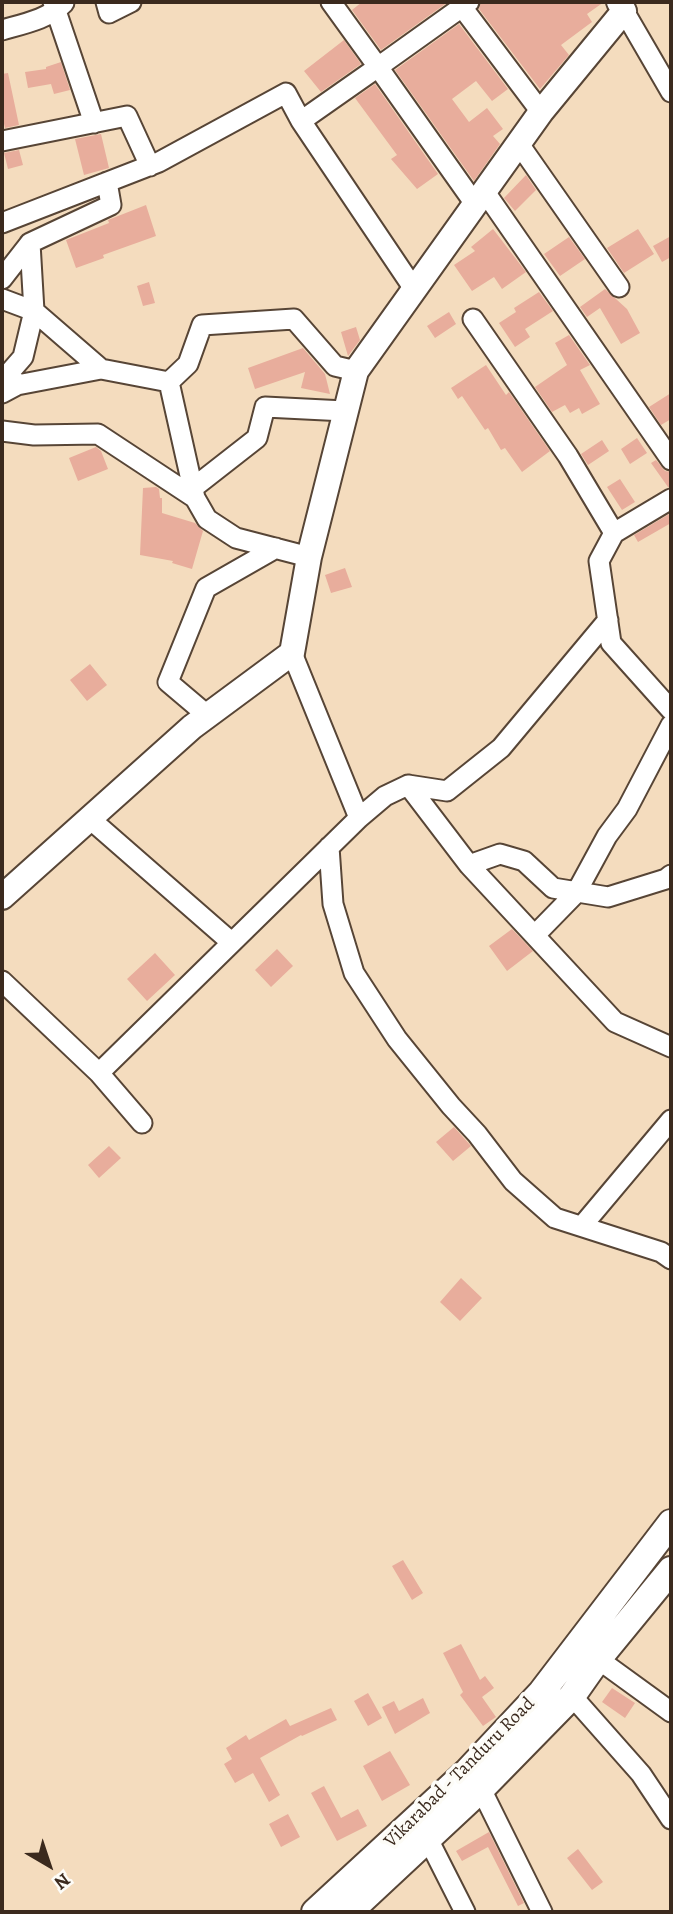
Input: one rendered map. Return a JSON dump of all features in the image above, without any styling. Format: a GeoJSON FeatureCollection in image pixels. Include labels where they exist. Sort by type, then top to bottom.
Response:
{"type":"FeatureCollection","features":[{"type":"Feature","properties":{"kind":"main road","name":"Vikarabad - Tanduru Road"},"geometry":{"type":"LineString","coordinates":[[356,1895],[541,1693],[668,1535]]}},
{"type":"Feature","properties":{"kind":"main road","name":"Vikarabad - Tanduru Road"},"geometry":{"type":"LineString","coordinates":[[314,1912],[356,1895],[428,1839],[481,1789],[572,1696],[598,1659],[671,1570]]}},
{"type":"Feature","properties":{"kind":"street"},"geometry":{"type":"LineString","coordinates":[[106,2],[109,13],[131,2]]}},
{"type":"Feature","properties":{"kind":"street"},"geometry":{"type":"LineString","coordinates":[[331,2],[480,198],[671,460]]}},
{"type":"Feature","properties":{"kind":"street"},"geometry":{"type":"LineString","coordinates":[[301,121],[465,4],[541,113]]}},
{"type":"Feature","properties":{"kind":"street"},"geometry":{"type":"LineString","coordinates":[[2,30],[24,24],[58,5],[94,123]]}},
{"type":"Feature","properties":{"kind":"street"},"geometry":{"type":"LineString","coordinates":[[359,818],[292,653],[309,557],[356,371],[621,6],[671,92]]}},
{"type":"Feature","properties":{"kind":"street"},"geometry":{"type":"LineString","coordinates":[[2,223],[150,166],[286,93],[301,121],[414,289]]}},
{"type":"Feature","properties":{"kind":"street"},"geometry":{"type":"LineString","coordinates":[[2,141],[127,116],[150,166]]}},
{"type":"Feature","properties":{"kind":"street"},"geometry":{"type":"LineString","coordinates":[[519,144],[619,287]]}},
{"type":"Feature","properties":{"kind":"street"},"geometry":{"type":"LineString","coordinates":[[2,279],[30,243],[111,205],[107,182]]}},
{"type":"Feature","properties":{"kind":"street"},"geometry":{"type":"LineString","coordinates":[[30,243],[34,311],[23,357],[9,373],[10,389],[100,369],[169,382]]}},
{"type":"Feature","properties":{"kind":"street"},"geometry":{"type":"LineString","coordinates":[[2,299],[34,311],[100,369]]}},
{"type":"Feature","properties":{"kind":"street"},"geometry":{"type":"LineString","coordinates":[[169,382],[188,364],[202,325],[295,319],[335,366],[356,371]]}},
{"type":"Feature","properties":{"kind":"street"},"geometry":{"type":"LineString","coordinates":[[473,319],[568,456],[614,533]]}},
{"type":"Feature","properties":{"kind":"street"},"geometry":{"type":"LineString","coordinates":[[169,382],[194,493],[207,519],[236,538],[309,557]]}},
{"type":"Feature","properties":{"kind":"street"},"geometry":{"type":"LineString","coordinates":[[194,493],[257,438],[264,407],[345,411]]}},
{"type":"Feature","properties":{"kind":"street"},"geometry":{"type":"LineString","coordinates":[[2,431],[34,435],[98,434],[194,493]]}},
{"type":"Feature","properties":{"kind":"street"},"geometry":{"type":"LineString","coordinates":[[671,499],[614,533],[598,561],[611,643],[671,710]]}},
{"type":"Feature","properties":{"kind":"street"},"geometry":{"type":"LineString","coordinates":[[207,715],[168,682],[206,588],[276,548]]}},
{"type":"Feature","properties":{"kind":"street"},"geometry":{"type":"LineString","coordinates":[[99,1073],[359,818],[385,796],[408,785],[447,791],[501,748],[608,620]]}},
{"type":"Feature","properties":{"kind":"street"},"geometry":{"type":"LineString","coordinates":[[2,897],[207,715],[292,653]]}},
{"type":"Feature","properties":{"kind":"street"},"geometry":{"type":"LineString","coordinates":[[536,934],[576,893],[607,836],[627,809],[671,725]]}},
{"type":"Feature","properties":{"kind":"street"},"geometry":{"type":"LineString","coordinates":[[408,785],[469,865],[615,1022],[671,1047]]}},
{"type":"Feature","properties":{"kind":"street"},"geometry":{"type":"LineString","coordinates":[[89,818],[231,942]]}},
{"type":"Feature","properties":{"kind":"street"},"geometry":{"type":"LineString","coordinates":[[329,848],[333,904],[354,973],[397,1040],[451,1106],[477,1133],[513,1181],[555,1218],[661,1252],[671,1259]]}},
{"type":"Feature","properties":{"kind":"street"},"geometry":{"type":"LineString","coordinates":[[469,865],[500,854],[524,861],[553,888],[608,897],[666,879],[671,875]]}},
{"type":"Feature","properties":{"kind":"street"},"geometry":{"type":"LineString","coordinates":[[2,981],[99,1073],[142,1123]]}},
{"type":"Feature","properties":{"kind":"street"},"geometry":{"type":"LineString","coordinates":[[583,1226],[671,1120]]}},
{"type":"Feature","properties":{"kind":"street"},"geometry":{"type":"LineString","coordinates":[[598,1659],[671,1712]]}},
{"type":"Feature","properties":{"kind":"street"},"geometry":{"type":"LineString","coordinates":[[572,1696],[641,1774],[671,1819]]}},
{"type":"Feature","properties":{"kind":"street"},"geometry":{"type":"LineString","coordinates":[[481,1789],[542,1912]]}},
{"type":"Feature","properties":{"kind":"street"},"geometry":{"type":"LineString","coordinates":[[428,1839],[465,1912]]}},
{"type":"Feature","properties":{"kind":"building"},"geometry":{"type":"Polygon","coordinates":[[[362,2],[448,2],[381,50],[352,10],[362,2]]]}},
{"type":"Feature","properties":{"kind":"building"},"geometry":{"type":"Polygon","coordinates":[[[481,2],[604,2],[587,14],[592,22],[561,45],[569,55],[540,89],[479,9],[481,2]]]}},
{"type":"Feature","properties":{"kind":"building"},"geometry":{"type":"Polygon","coordinates":[[[459,24],[508,89],[492,101],[476,81],[452,99],[469,122],[487,108],[503,129],[493,136],[500,144],[474,181],[395,70],[459,24]]]}},
{"type":"Feature","properties":{"kind":"building"},"geometry":{"type":"Polygon","coordinates":[[[344,40],[361,64],[321,92],[304,71],[344,40]]]}},
{"type":"Feature","properties":{"kind":"building"},"geometry":{"type":"Polygon","coordinates":[[[61,62],[70,90],[54,94],[51,84],[28,88],[25,72],[46,69],[61,62]]]}},
{"type":"Feature","properties":{"kind":"building"},"geometry":{"type":"Polygon","coordinates":[[[8,73],[19,125],[5,128],[2,115],[2,74],[8,73]]]}},
{"type":"Feature","properties":{"kind":"building"},"geometry":{"type":"Polygon","coordinates":[[[375,84],[438,174],[417,189],[391,159],[397,155],[355,98],[375,84]]]}},
{"type":"Feature","properties":{"kind":"building"},"geometry":{"type":"Polygon","coordinates":[[[101,134],[109,168],[84,175],[75,139],[101,134]]]}},
{"type":"Feature","properties":{"kind":"building"},"geometry":{"type":"Polygon","coordinates":[[[19,150],[23,165],[8,169],[4,153],[19,150]]]}},
{"type":"Feature","properties":{"kind":"building"},"geometry":{"type":"Polygon","coordinates":[[[526,175],[536,190],[515,211],[504,198],[526,175]]]}},
{"type":"Feature","properties":{"kind":"building"},"geometry":{"type":"Polygon","coordinates":[[[146,205],[156,236],[76,268],[66,240],[146,205]]]}},
{"type":"Feature","properties":{"kind":"building"},"geometry":{"type":"Polygon","coordinates":[[[493,229],[526,272],[502,289],[494,277],[472,291],[454,265],[475,251],[471,247],[493,229]]]}},
{"type":"Feature","properties":{"kind":"building"},"geometry":{"type":"Polygon","coordinates":[[[638,229],[654,254],[624,273],[607,248],[638,229]]]}},
{"type":"Feature","properties":{"kind":"building"},"geometry":{"type":"Polygon","coordinates":[[[671,236],[671,257],[662,262],[653,246],[671,236]]]}},
{"type":"Feature","properties":{"kind":"building"},"geometry":{"type":"Polygon","coordinates":[[[569,237],[585,259],[560,276],[544,254],[569,237]]]}},
{"type":"Feature","properties":{"kind":"building"},"geometry":{"type":"Polygon","coordinates":[[[149,282],[155,303],[143,306],[137,286],[149,282]]]}},
{"type":"Feature","properties":{"kind":"building"},"geometry":{"type":"Polygon","coordinates":[[[605,289],[627,309],[640,333],[621,344],[600,308],[587,317],[580,307],[605,289]]]}},
{"type":"Feature","properties":{"kind":"building"},"geometry":{"type":"Polygon","coordinates":[[[539,292],[553,311],[525,329],[530,337],[515,347],[499,323],[516,312],[514,308],[539,292]]]}},
{"type":"Feature","properties":{"kind":"building"},"geometry":{"type":"Polygon","coordinates":[[[449,312],[456,324],[435,338],[427,326],[449,312]]]}},
{"type":"Feature","properties":{"kind":"building"},"geometry":{"type":"Polygon","coordinates":[[[356,327],[360,340],[348,356],[341,332],[356,327]]]}},
{"type":"Feature","properties":{"kind":"building"},"geometry":{"type":"Polygon","coordinates":[[[569,335],[590,365],[580,370],[600,404],[582,414],[579,408],[570,413],[565,405],[552,412],[535,387],[567,365],[555,343],[569,335]]]}},
{"type":"Feature","properties":{"kind":"building"},"geometry":{"type":"Polygon","coordinates":[[[303,348],[325,374],[330,394],[301,388],[305,372],[255,389],[248,368],[303,348]]]}},
{"type":"Feature","properties":{"kind":"building"},"geometry":{"type":"Polygon","coordinates":[[[486,365],[506,395],[509,392],[550,451],[522,472],[505,448],[501,450],[488,428],[485,430],[462,396],[458,399],[451,388],[486,365]]]}},
{"type":"Feature","properties":{"kind":"building"},"geometry":{"type":"Polygon","coordinates":[[[671,393],[671,419],[661,425],[649,407],[671,393]]]}},
{"type":"Feature","properties":{"kind":"building"},"geometry":{"type":"Polygon","coordinates":[[[637,438],[647,453],[630,464],[621,449],[637,438]]]}},
{"type":"Feature","properties":{"kind":"building"},"geometry":{"type":"Polygon","coordinates":[[[602,440],[609,451],[588,465],[581,454],[602,440]]]}},
{"type":"Feature","properties":{"kind":"building"},"geometry":{"type":"Polygon","coordinates":[[[96,447],[101,451],[108,469],[78,481],[69,458],[96,447]]]}},
{"type":"Feature","properties":{"kind":"building"},"geometry":{"type":"Polygon","coordinates":[[[656,460],[665,471],[671,472],[671,487],[668,487],[651,463],[656,460]]]}},
{"type":"Feature","properties":{"kind":"building"},"geometry":{"type":"Polygon","coordinates":[[[620,479],[635,502],[622,510],[607,487],[620,479]]]}},
{"type":"Feature","properties":{"kind":"building"},"geometry":{"type":"Polygon","coordinates":[[[156,487],[162,498],[162,513],[195,523],[203,531],[192,569],[172,563],[173,561],[140,555],[143,488],[156,487]]]}},
{"type":"Feature","properties":{"kind":"building"},"geometry":{"type":"Polygon","coordinates":[[[671,513],[671,523],[638,542],[634,535],[671,513]]]}},
{"type":"Feature","properties":{"kind":"building"},"geometry":{"type":"Polygon","coordinates":[[[345,568],[352,587],[331,593],[325,575],[345,568]]]}},
{"type":"Feature","properties":{"kind":"building"},"geometry":{"type":"Polygon","coordinates":[[[90,664],[107,685],[87,701],[70,680],[90,664]]]}},
{"type":"Feature","properties":{"kind":"building"},"geometry":{"type":"Polygon","coordinates":[[[512,929],[533,951],[507,971],[489,946],[512,929]]]}},
{"type":"Feature","properties":{"kind":"building"},"geometry":{"type":"Polygon","coordinates":[[[277,949],[293,966],[271,987],[255,970],[277,949]]]}},
{"type":"Feature","properties":{"kind":"building"},"geometry":{"type":"Polygon","coordinates":[[[155,953],[175,975],[147,1001],[127,979],[155,953]]]}},
{"type":"Feature","properties":{"kind":"building"},"geometry":{"type":"Polygon","coordinates":[[[454,1127],[471,1146],[453,1161],[436,1142],[454,1127]]]}},
{"type":"Feature","properties":{"kind":"building"},"geometry":{"type":"Polygon","coordinates":[[[109,1146],[121,1158],[99,1178],[88,1165],[109,1146]]]}},
{"type":"Feature","properties":{"kind":"building"},"geometry":{"type":"Polygon","coordinates":[[[461,1278],[482,1298],[460,1321],[440,1302],[461,1278]]]}},
{"type":"Feature","properties":{"kind":"building"},"geometry":{"type":"Polygon","coordinates":[[[403,1560],[423,1593],[412,1600],[392,1566],[403,1560]]]}},
{"type":"Feature","properties":{"kind":"building"},"geometry":{"type":"Polygon","coordinates":[[[461,1644],[480,1680],[485,1676],[494,1688],[482,1697],[496,1717],[483,1726],[460,1695],[463,1692],[443,1653],[461,1644]]]}},
{"type":"Feature","properties":{"kind":"building"},"geometry":{"type":"Polygon","coordinates":[[[612,1688],[635,1703],[625,1718],[602,1702],[612,1688]]]}},
{"type":"Feature","properties":{"kind":"building"},"geometry":{"type":"Polygon","coordinates":[[[368,1693],[382,1718],[368,1726],[354,1701],[368,1693]]]}},
{"type":"Feature","properties":{"kind":"building"},"geometry":{"type":"Polygon","coordinates":[[[423,1698],[430,1713],[395,1734],[382,1707],[394,1701],[399,1711],[423,1698]]]}},
{"type":"Feature","properties":{"kind":"building"},"geometry":{"type":"Polygon","coordinates":[[[331,1708],[337,1720],[301,1735],[260,1758],[280,1795],[269,1802],[253,1773],[235,1783],[224,1764],[232,1759],[226,1748],[246,1735],[249,1740],[286,1719],[290,1726],[331,1708]]]}},
{"type":"Feature","properties":{"kind":"building"},"geometry":{"type":"Polygon","coordinates":[[[390,1751],[410,1785],[382,1801],[363,1766],[390,1751]]]}},
{"type":"Feature","properties":{"kind":"building"},"geometry":{"type":"Polygon","coordinates":[[[324,1786],[341,1818],[358,1809],[367,1826],[337,1841],[311,1793],[324,1786]]]}},
{"type":"Feature","properties":{"kind":"building"},"geometry":{"type":"Polygon","coordinates":[[[288,1814],[300,1837],[281,1847],[269,1824],[288,1814]]]}},
{"type":"Feature","properties":{"kind":"building"},"geometry":{"type":"Polygon","coordinates":[[[489,1832],[524,1903],[518,1906],[488,1847],[462,1861],[456,1851],[489,1832]]]}},
{"type":"Feature","properties":{"kind":"building"},"geometry":{"type":"Polygon","coordinates":[[[578,1849],[603,1882],[592,1890],[567,1858],[578,1849]]]}}]}
